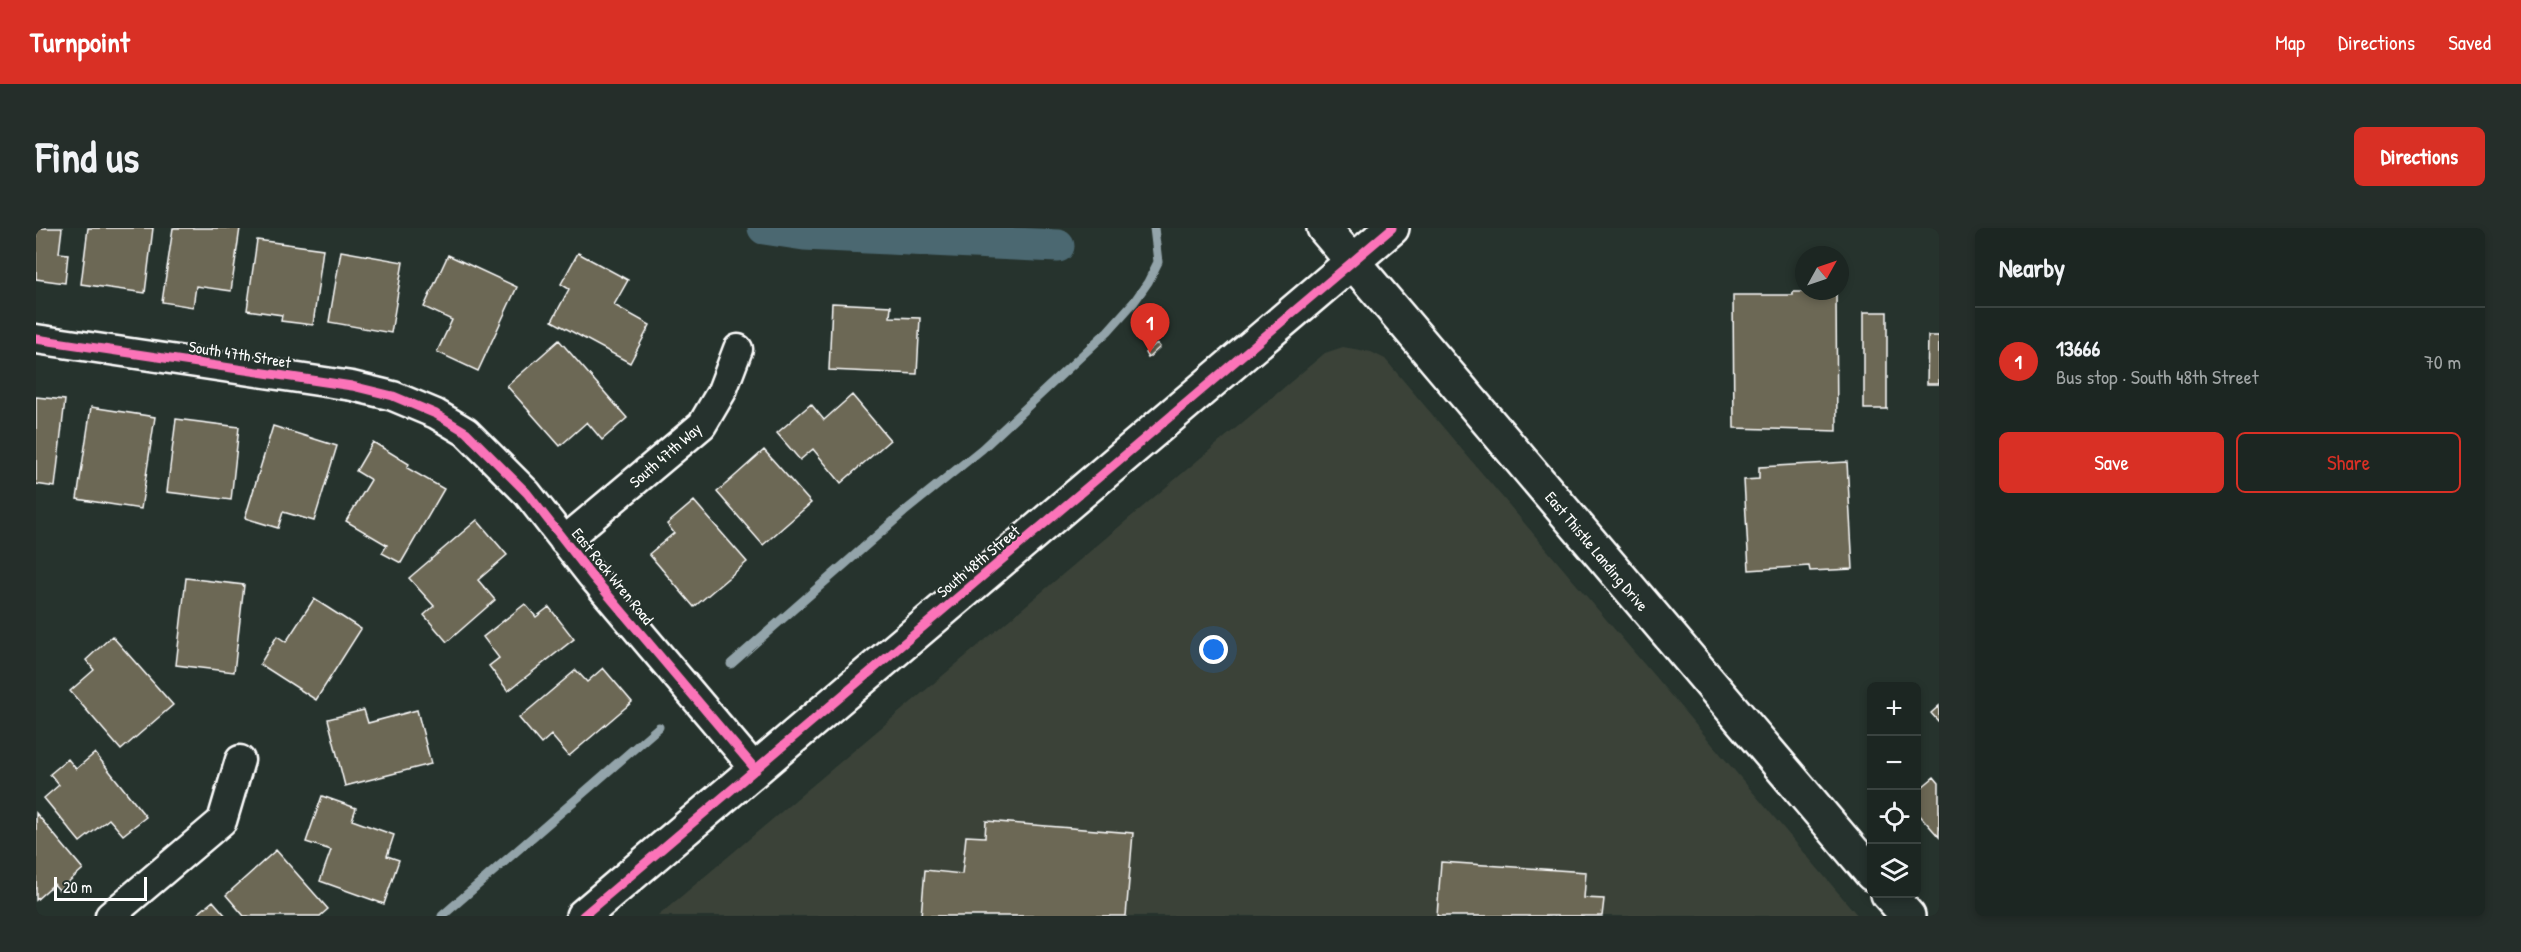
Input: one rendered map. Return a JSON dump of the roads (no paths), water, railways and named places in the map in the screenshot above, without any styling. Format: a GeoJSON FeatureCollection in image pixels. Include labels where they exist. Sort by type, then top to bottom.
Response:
{"type":"FeatureCollection","features":[{"type":"Feature","properties":{"kind":"main road","name":"East Thistle Landing Drive"},"geometry":{"type":"LineString","coordinates":[[1324,228],[1867,868]]}},
{"type":"Feature","properties":{"kind":"main road","name":"South 48th Street"},"geometry":{"type":"LineString","coordinates":[[583,916],[1392,228]]}},
{"type":"Feature","properties":{"kind":"main road"},"geometry":{"type":"LineString","coordinates":[[1892,898],[1908,916]]}},
{"type":"Feature","properties":{"kind":"street","name":"South 47th Street"},"geometry":{"type":"LineString","coordinates":[[36,339],[352,386],[393,396],[436,414]]}},
{"type":"Feature","properties":{"kind":"street","name":"South 47th Way"},"geometry":{"type":"LineString","coordinates":[[564,541],[702,424],[722,391],[738,349]]}},
{"type":"Feature","properties":{"kind":"street","name":"East Rock Wren Road"},"geometry":{"type":"LineString","coordinates":[[436,414],[466,432],[527,493],[564,541],[756,770]]}},
{"type":"Feature","properties":{"kind":"street"},"geometry":{"type":"LineString","coordinates":[[110,916],[222,821],[240,760]]}},
{"type":"Feature","properties":{"kind":"waterway"},"geometry":{"type":"LineString","coordinates":[[764,228],[804,234],[1058,246]]}},
{"type":"Feature","properties":{"kind":"waterway"},"geometry":{"type":"LineString","coordinates":[[731,664],[904,512],[982,449],[1108,331],[1134,302],[1158,262],[1154,228]]}},
{"type":"Feature","properties":{"kind":"waterway"},"geometry":{"type":"LineString","coordinates":[[442,916],[659,727]]}},
{"type":"Feature","properties":{"kind":"place","name":"13666"},"geometry":{"type":"Point","coordinates":[1150,353]}}]}
